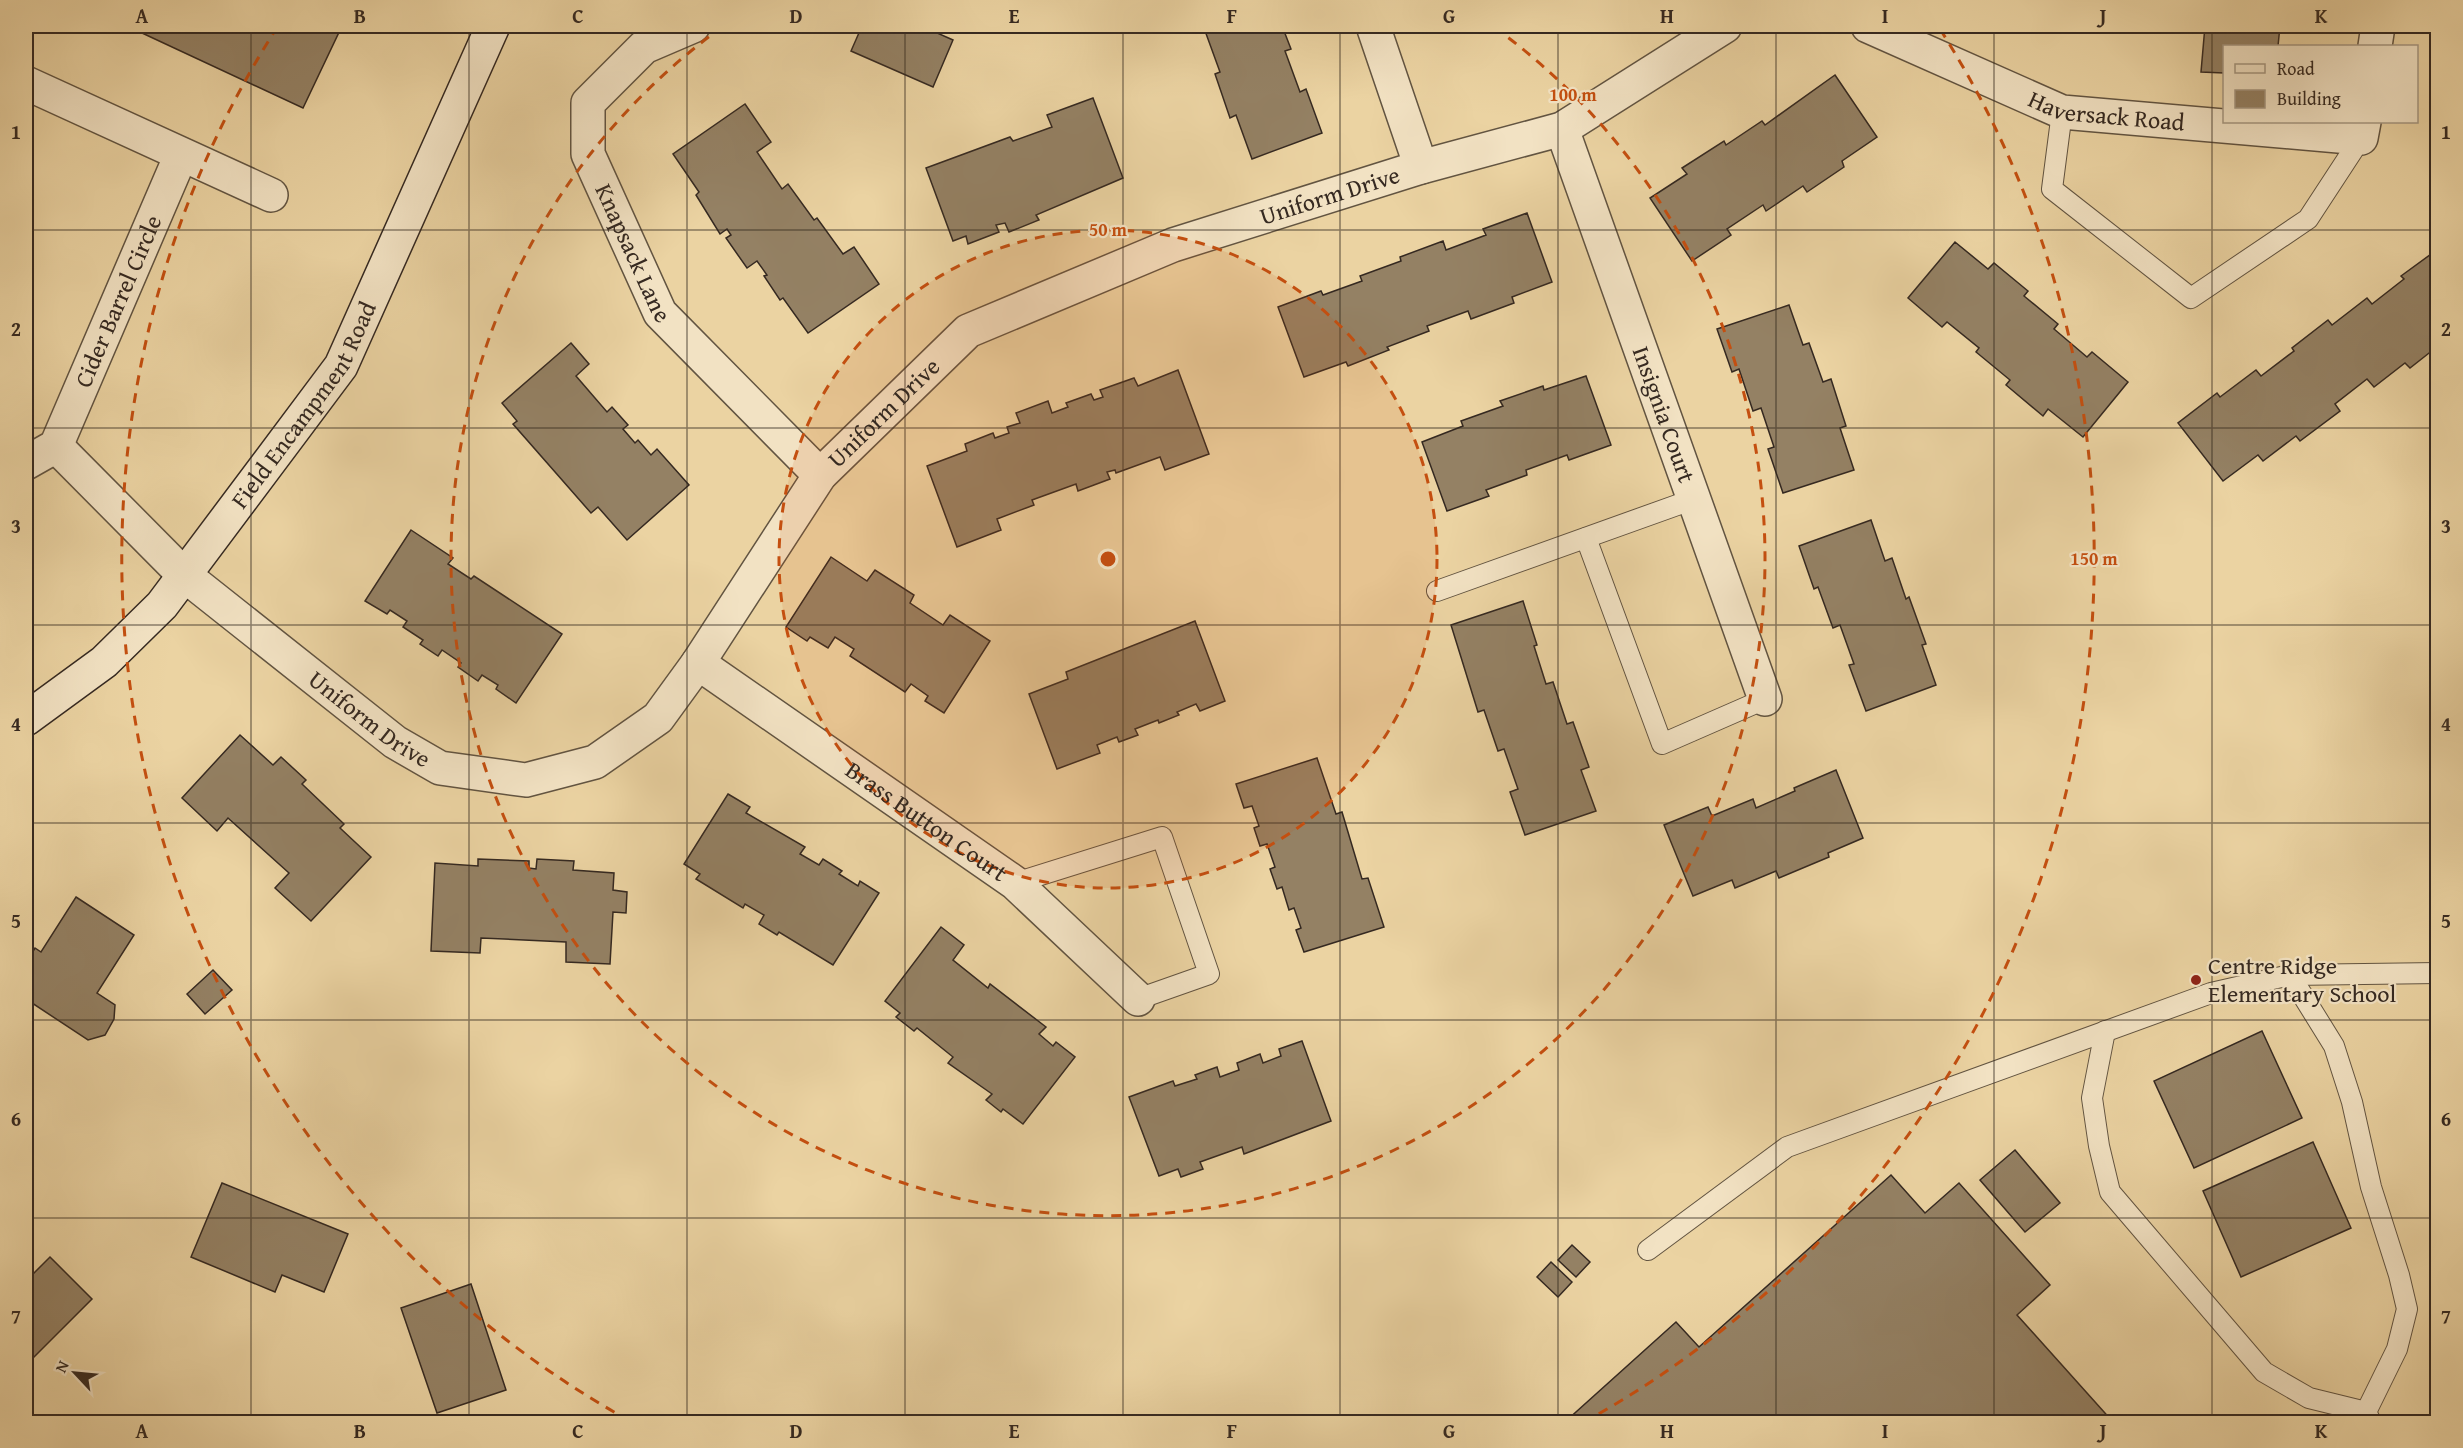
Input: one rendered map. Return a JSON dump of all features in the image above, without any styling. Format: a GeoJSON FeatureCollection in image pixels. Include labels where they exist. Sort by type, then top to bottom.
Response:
{"type":"FeatureCollection","features":[{"type":"Feature","properties":{"kind":"street","name":"Field Encampment Road"},"geometry":{"type":"LineString","coordinates":[[26,719],[104,662],[162,605],[341,366],[493,26]]}},
{"type":"Feature","properties":{"kind":"street","name":"Knapsack Lane"},"geometry":{"type":"LineString","coordinates":[[693,26],[644,47],[588,103],[588,154],[660,313],[820,475]]}},
{"type":"Feature","properties":{"kind":"street"},"geometry":{"type":"LineString","coordinates":[[1373,26],[1421,167]]}},
{"type":"Feature","properties":{"kind":"street","name":"Uniform Drive"},"geometry":{"type":"LineString","coordinates":[[183,574],[395,742],[440,768],[526,780],[595,762],[658,718],[698,663],[820,475],[968,331],[1173,245],[1421,167],[1562,129],[1725,26]]}},
{"type":"Feature","properties":{"kind":"street","name":"Haversack Road"},"geometry":{"type":"LineString","coordinates":[[1868,26],[2062,112],[2223,122]]}},
{"type":"Feature","properties":{"kind":"street"},"geometry":{"type":"LineString","coordinates":[[2375,45],[2378,26]]}},
{"type":"Feature","properties":{"kind":"street"},"geometry":{"type":"LineString","coordinates":[[26,83],[271,195]]}},
{"type":"Feature","properties":{"kind":"street","name":"Haversack Road"},"geometry":{"type":"LineString","coordinates":[[2245,123],[2362,130]]}},
{"type":"Feature","properties":{"kind":"street","name":"Insignia Court"},"geometry":{"type":"LineString","coordinates":[[1562,129],[1766,699]]}},
{"type":"Feature","properties":{"kind":"street","name":"Cider Barrel Circle"},"geometry":{"type":"LineString","coordinates":[[56,446],[181,155]]}},
{"type":"Feature","properties":{"kind":"street"},"geometry":{"type":"LineString","coordinates":[[26,463],[56,446],[183,574]]}},
{"type":"Feature","properties":{"kind":"street","name":"Brass Button Court"},"geometry":{"type":"LineString","coordinates":[[698,663],[1015,883],[1138,999]]}},
{"type":"Feature","properties":{"kind":"lane"},"geometry":{"type":"LineString","coordinates":[[2062,112],[2052,189],[2191,298],[2308,219],[2362,130]]}},
{"type":"Feature","properties":{"kind":"lane"},"geometry":{"type":"LineString","coordinates":[[1437,591],[1694,499]]}},
{"type":"Feature","properties":{"kind":"lane"},"geometry":{"type":"LineString","coordinates":[[1586,538],[1662,744],[1766,699]]}},
{"type":"Feature","properties":{"kind":"lane"},"geometry":{"type":"LineString","coordinates":[[1015,883],[1162,837],[1209,974],[1138,999]]}},
{"type":"Feature","properties":{"kind":"lane"},"geometry":{"type":"LineString","coordinates":[[1648,1250],[1787,1147],[2211,993],[2290,975],[2438,973]]}},
{"type":"Feature","properties":{"kind":"lane"},"geometry":{"type":"LineString","coordinates":[[2106,1031],[2092,1098],[2099,1146],[2110,1192],[2264,1372],[2309,1398],[2369,1417],[2397,1349],[2407,1309],[2399,1275],[2371,1187],[2352,1102],[2334,1046],[2290,975]]}},
{"type":"Feature","properties":{"kind":"building"},"geometry":{"type":"Polygon","coordinates":[[[127,26],[337,26],[341,28],[303,108],[127,26]]]}},
{"type":"Feature","properties":{"kind":"building"},"geometry":{"type":"Polygon","coordinates":[[[862,26],[941,26],[937,33],[953,40],[933,87],[851,51],[862,26]]]}},
{"type":"Feature","properties":{"kind":"building"},"geometry":{"type":"Polygon","coordinates":[[[1207,26],[1278,26],[1281,32],[1284,31],[1291,49],[1285,51],[1300,92],[1306,89],[1322,133],[1252,159],[1236,115],[1230,118],[1215,74],[1220,72],[1204,28],[1207,26]]]}},
{"type":"Feature","properties":{"kind":"building"},"geometry":{"type":"Polygon","coordinates":[[[2205,26],[2280,26],[2278,45],[2223,45],[2223,73],[2201,72],[2205,26]]]}},
{"type":"Feature","properties":{"kind":"building"},"geometry":{"type":"Polygon","coordinates":[[[1835,75],[1877,137],[1842,161],[1844,167],[1807,192],[1803,186],[1766,211],[1763,205],[1727,229],[1731,235],[1692,261],[1650,198],[1687,174],[1682,168],[1724,141],[1726,145],[1762,121],[1765,125],[1835,75]]]}},
{"type":"Feature","properties":{"kind":"building"},"geometry":{"type":"Polygon","coordinates":[[[1093,98],[1123,178],[1036,215],[1039,220],[1009,232],[1005,223],[996,225],[999,232],[968,244],[966,236],[953,241],[926,168],[1010,137],[1013,141],[1052,127],[1047,115],[1093,98]]]}},
{"type":"Feature","properties":{"kind":"building"},"geometry":{"type":"Polygon","coordinates":[[[745,104],[771,142],[757,152],[782,189],[788,184],[843,254],[854,247],[879,284],[808,333],[783,298],[780,300],[757,261],[747,268],[726,238],[731,235],[727,229],[720,234],[696,195],[699,192],[673,154],[745,104]]]}},
{"type":"Feature","properties":{"kind":"building"},"geometry":{"type":"Polygon","coordinates":[[[1527,213],[1552,282],[1512,297],[1514,303],[1471,319],[1468,311],[1427,326],[1429,331],[1387,347],[1389,350],[1348,366],[1346,362],[1304,377],[1278,307],[1321,291],[1323,295],[1362,281],[1360,276],[1401,261],[1400,257],[1443,241],[1446,250],[1486,235],[1483,229],[1527,213]]]}},
{"type":"Feature","properties":{"kind":"building"},"geometry":{"type":"Polygon","coordinates":[[[1955,242],[1988,269],[1994,263],[2028,291],[2024,296],[2058,324],[2054,329],[2087,357],[2092,352],[2128,382],[2083,437],[2048,409],[2043,416],[2006,385],[2010,380],[1976,352],[1979,348],[1947,322],[1942,327],[1908,298],[1955,242]]]}},
{"type":"Feature","properties":{"kind":"building"},"geometry":{"type":"Polygon","coordinates":[[[2438,249],[2438,346],[2410,368],[2405,363],[2374,387],[2367,379],[2335,404],[2340,411],[2300,441],[2296,436],[2263,461],[2258,455],[2223,481],[2178,423],[2217,393],[2220,397],[2256,370],[2261,376],[2294,351],[2292,348],[2328,320],[2332,325],[2367,298],[2372,304],[2404,279],[2401,276],[2438,249]]]}},
{"type":"Feature","properties":{"kind":"building"},"geometry":{"type":"Polygon","coordinates":[[[1789,305],[1803,345],[1809,343],[1823,382],[1831,379],[1846,426],[1840,428],[1854,470],[1783,493],[1768,449],[1774,447],[1761,408],[1753,411],[1739,369],[1732,372],[1717,329],[1789,305]]]}},
{"type":"Feature","properties":{"kind":"building"},"geometry":{"type":"Polygon","coordinates":[[[571,343],[589,364],[576,376],[607,412],[612,407],[628,425],[623,429],[635,443],[638,440],[651,455],[657,449],[689,485],[627,540],[598,507],[591,513],[513,424],[517,421],[502,403],[571,343]]]}},
{"type":"Feature","properties":{"kind":"building"},"geometry":{"type":"Polygon","coordinates":[[[1178,370],[1209,454],[1165,470],[1160,457],[1116,473],[1115,470],[1107,472],[1110,479],[1078,491],[1076,484],[1032,500],[1034,505],[997,519],[1001,530],[957,547],[927,466],[967,451],[965,444],[993,433],[995,438],[1009,433],[1007,427],[1020,423],[1016,413],[1048,401],[1052,413],[1068,407],[1066,403],[1091,394],[1094,400],[1103,397],[1100,390],[1134,378],[1138,386],[1178,370]]]}},
{"type":"Feature","properties":{"kind":"building"},"geometry":{"type":"Polygon","coordinates":[[[1586,376],[1611,445],[1569,460],[1567,455],[1526,470],[1527,475],[1486,490],[1489,496],[1447,511],[1422,442],[1463,426],[1461,421],[1503,406],[1500,401],[1543,386],[1544,390],[1586,376]]]}},
{"type":"Feature","properties":{"kind":"building"},"geometry":{"type":"Polygon","coordinates":[[[1871,520],[1885,561],[1892,558],[1906,599],[1909,597],[1926,644],[1922,645],[1936,685],[1866,711],[1849,665],[1854,664],[1840,625],[1833,628],[1818,587],[1814,589],[1799,546],[1871,520]]]}},
{"type":"Feature","properties":{"kind":"building"},"geometry":{"type":"Polygon","coordinates":[[[411,530],[453,558],[448,564],[471,579],[474,576],[562,634],[516,703],[496,689],[498,685],[482,675],[478,681],[458,667],[461,663],[442,650],[438,656],[420,644],[423,640],[403,627],[407,621],[390,610],[387,614],[365,601],[411,530]]]}},
{"type":"Feature","properties":{"kind":"building"},"geometry":{"type":"Polygon","coordinates":[[[831,557],[867,581],[875,570],[914,595],[910,603],[943,625],[950,615],[990,641],[944,713],[925,701],[928,696],[911,684],[905,692],[850,656],[854,649],[835,637],[828,648],[810,637],[807,641],[786,627],[831,557]]]}},
{"type":"Feature","properties":{"kind":"building"},"geometry":{"type":"Polygon","coordinates":[[[1523,601],[1546,684],[1553,682],[1567,724],[1573,722],[1589,767],[1581,770],[1596,811],[1525,835],[1510,792],[1518,789],[1504,749],[1498,751],[1484,710],[1478,712],[1451,625],[1523,601]]]}},
{"type":"Feature","properties":{"kind":"building"},"geometry":{"type":"Polygon","coordinates":[[[1195,621],[1225,701],[1200,711],[1196,704],[1177,712],[1179,715],[1135,729],[1138,735],[1119,742],[1117,737],[1097,745],[1100,753],[1057,769],[1029,694],[1068,679],[1066,672],[1195,621]]]}},
{"type":"Feature","properties":{"kind":"building"},"geometry":{"type":"Polygon","coordinates":[[[240,735],[273,765],[281,757],[306,780],[302,784],[344,824],[340,828],[371,857],[311,921],[275,888],[289,873],[228,818],[217,831],[182,798],[240,735]]]}},
{"type":"Feature","properties":{"kind":"building"},"geometry":{"type":"Polygon","coordinates":[[[1317,758],[1336,814],[1342,812],[1362,879],[1368,878],[1384,927],[1304,952],[1296,930],[1301,928],[1294,908],[1289,910],[1282,887],[1277,889],[1270,869],[1275,867],[1267,844],[1260,846],[1254,828],[1259,826],[1252,806],[1244,808],[1236,784],[1317,758]]]}},
{"type":"Feature","properties":{"kind":"building"},"geometry":{"type":"Polygon","coordinates":[[[1836,770],[1863,838],[1828,853],[1829,857],[1779,878],[1776,871],[1735,888],[1732,880],[1693,896],[1664,825],[1708,807],[1712,816],[1753,799],[1756,808],[1836,770]]]}},
{"type":"Feature","properties":{"kind":"building"},"geometry":{"type":"Polygon","coordinates":[[[728,794],[750,807],[746,813],[805,847],[800,854],[819,865],[823,859],[842,871],[839,874],[858,886],[860,881],[879,893],[833,965],[779,932],[777,935],[759,924],[764,915],[745,904],[743,908],[696,879],[700,874],[684,864],[728,794]]]}},
{"type":"Feature","properties":{"kind":"building"},"geometry":{"type":"Polygon","coordinates":[[[478,859],[529,861],[529,868],[536,869],[537,859],[574,861],[573,870],[614,873],[613,890],[627,892],[626,913],[613,912],[610,964],[566,962],[566,942],[481,938],[480,953],[431,951],[435,863],[478,866],[478,859]]]}},
{"type":"Feature","properties":{"kind":"building"},"geometry":{"type":"Polygon","coordinates":[[[76,897],[134,935],[97,993],[115,1005],[114,1019],[105,1035],[88,1040],[26,999],[26,963],[35,948],[41,952],[76,897]]]}},
{"type":"Feature","properties":{"kind":"building"},"geometry":{"type":"Polygon","coordinates":[[[941,927],[964,945],[953,960],[988,988],[990,984],[1046,1027],[1039,1034],[1053,1046],[1056,1042],[1075,1057],[1023,1124],[1003,1109],[1001,1112],[986,1100],[992,1094],[948,1063],[953,1057],[917,1028],[914,1031],[896,1017],[900,1013],[885,1001],[941,927]]]}},
{"type":"Feature","properties":{"kind":"building"},"geometry":{"type":"Polygon","coordinates":[[[213,970],[232,990],[205,1014],[187,994],[213,970]]]}},
{"type":"Feature","properties":{"kind":"building"},"geometry":{"type":"Polygon","coordinates":[[[2262,1031],[2302,1118],[2194,1168],[2154,1081],[2262,1031]]]}},
{"type":"Feature","properties":{"kind":"building"},"geometry":{"type":"Polygon","coordinates":[[[1302,1041],[1331,1121],[1244,1154],[1242,1147],[1200,1162],[1203,1169],[1181,1177],[1178,1169],[1159,1176],[1129,1097],[1173,1081],[1175,1086],[1197,1079],[1195,1075],[1217,1067],[1220,1077],[1239,1070],[1237,1063],[1260,1054],[1263,1063],[1281,1056],[1279,1049],[1302,1041]]]}},
{"type":"Feature","properties":{"kind":"building"},"geometry":{"type":"Polygon","coordinates":[[[2313,1142],[2351,1228],[2241,1277],[2203,1191],[2313,1142]]]}},
{"type":"Feature","properties":{"kind":"building"},"geometry":{"type":"Polygon","coordinates":[[[2015,1150],[2060,1203],[2025,1232],[1980,1180],[2015,1150]]]}},
{"type":"Feature","properties":{"kind":"building"},"geometry":{"type":"Polygon","coordinates":[[[1891,1175],[1925,1213],[1959,1183],[2050,1285],[2017,1315],[2113,1422],[1566,1421],[1676,1322],[1699,1347],[1891,1175]]]}},
{"type":"Feature","properties":{"kind":"building"},"geometry":{"type":"Polygon","coordinates":[[[222,1183],[348,1234],[324,1292],[282,1275],[275,1292],[191,1257],[222,1183]]]}},
{"type":"Feature","properties":{"kind":"building"},"geometry":{"type":"Polygon","coordinates":[[[1572,1245],[1590,1262],[1576,1277],[1558,1260],[1572,1245]]]}},
{"type":"Feature","properties":{"kind":"building"},"geometry":{"type":"Polygon","coordinates":[[[50,1257],[92,1299],[26,1365],[26,1281],[50,1257]]]}},
{"type":"Feature","properties":{"kind":"building"},"geometry":{"type":"Polygon","coordinates":[[[1551,1262],[1572,1282],[1558,1297],[1537,1277],[1551,1262]]]}},
{"type":"Feature","properties":{"kind":"building"},"geometry":{"type":"Polygon","coordinates":[[[471,1284],[506,1390],[437,1413],[401,1308],[471,1284]]]}},
{"type":"Feature","properties":{"kind":"place","name":"Centre Ridge Elementary School"},"geometry":{"type":"Point","coordinates":[2196,980]}}]}
